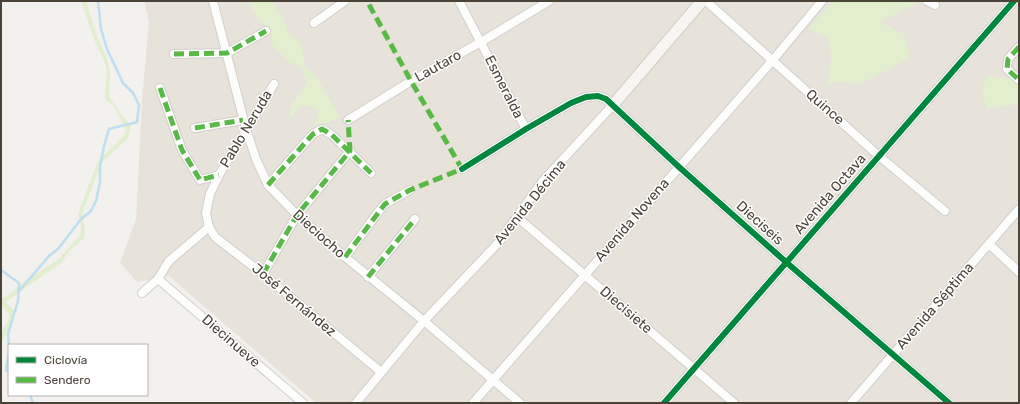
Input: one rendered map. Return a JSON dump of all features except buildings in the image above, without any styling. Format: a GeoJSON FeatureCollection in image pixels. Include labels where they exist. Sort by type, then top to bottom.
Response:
{"type":"FeatureCollection","features":[{"type":"Feature","properties":{"kind":"street","name":"Dieciocho"},"geometry":{"type":"LineString","coordinates":[[213,1],[243,120],[256,159],[268,185],[296,215],[368,277],[424,321],[520,403]]}},
{"type":"Feature","properties":{"kind":"street"},"geometry":{"type":"LineString","coordinates":[[314,23],[345,1]]}},
{"type":"Feature","properties":{"kind":"street","name":"Esmeralda"},"geometry":{"type":"LineString","coordinates":[[459,1],[526,129],[571,103],[586,97],[598,96],[606,99],[612,106]]}},
{"type":"Feature","properties":{"kind":"street","name":"Lautaro"},"geometry":{"type":"LineString","coordinates":[[348,120],[411,81],[481,42],[549,1]]}},
{"type":"Feature","properties":{"kind":"street","name":"Avenida Décima"},"geometry":{"type":"LineString","coordinates":[[356,403],[424,321],[499,242],[542,182],[612,106],[702,1]]}},
{"type":"Feature","properties":{"kind":"street","name":"Quince"},"geometry":{"type":"LineString","coordinates":[[706,1],[879,156],[945,211]]}},
{"type":"Feature","properties":{"kind":"street","name":"Avenida Novena"},"geometry":{"type":"LineString","coordinates":[[473,403],[772,61],[822,1]]}},
{"type":"Feature","properties":{"kind":"street"},"geometry":{"type":"LineString","coordinates":[[927,1],[935,5]]}},
{"type":"Feature","properties":{"kind":"street","name":"Avenida Octava"},"geometry":{"type":"LineString","coordinates":[[664,403],[1014,1]]}},
{"type":"Feature","properties":{"kind":"street"},"geometry":{"type":"LineString","coordinates":[[174,54],[227,53],[266,31]]}},
{"type":"Feature","properties":{"kind":"street"},"geometry":{"type":"LineString","coordinates":[[1019,47],[1008,59],[1007,69],[1019,80]]}},
{"type":"Feature","properties":{"kind":"street","name":"Pablo Neruda"},"geometry":{"type":"LineString","coordinates":[[209,226],[206,213],[210,194],[219,175],[274,84]]}},
{"type":"Feature","properties":{"kind":"street"},"geometry":{"type":"LineString","coordinates":[[160,88],[182,150],[200,180],[219,175]]}},
{"type":"Feature","properties":{"kind":"street","name":"Dieciseis"},"geometry":{"type":"LineString","coordinates":[[612,106],[786,262],[949,403]]}},
{"type":"Feature","properties":{"kind":"street"},"geometry":{"type":"LineString","coordinates":[[195,128],[243,120]]}},
{"type":"Feature","properties":{"kind":"street"},"geometry":{"type":"LineString","coordinates":[[462,169],[526,129]]}},
{"type":"Feature","properties":{"kind":"street"},"geometry":{"type":"LineString","coordinates":[[268,185],[313,134],[322,130],[332,135],[371,173]]}},
{"type":"Feature","properties":{"kind":"street"},"geometry":{"type":"LineString","coordinates":[[263,274],[296,215],[350,151]]}},
{"type":"Feature","properties":{"kind":"street"},"geometry":{"type":"LineString","coordinates":[[345,257],[382,207],[410,190]]}},
{"type":"Feature","properties":{"kind":"street","name":"Avenida Séptima"},"geometry":{"type":"LineString","coordinates":[[851,403],[1019,209]]}},
{"type":"Feature","properties":{"kind":"street","name":"Diecisiete"},"geometry":{"type":"LineString","coordinates":[[517,217],[734,403]]}},
{"type":"Feature","properties":{"kind":"street"},"geometry":{"type":"LineString","coordinates":[[368,277],[415,219]]}},
{"type":"Feature","properties":{"kind":"street"},"geometry":{"type":"LineString","coordinates":[[142,293],[158,279],[169,261],[209,226]]}},
{"type":"Feature","properties":{"kind":"street","name":"José Fernández"},"geometry":{"type":"LineString","coordinates":[[209,226],[216,237],[381,372]]}},
{"type":"Feature","properties":{"kind":"street"},"geometry":{"type":"LineString","coordinates":[[989,244],[1019,272]]}},
{"type":"Feature","properties":{"kind":"street","name":"Diecinueve"},"geometry":{"type":"LineString","coordinates":[[158,279],[303,403]]}},
{"type":"Feature","properties":{"kind":"shaded area"},"geometry":{"type":"Polygon","coordinates":[[[144,1],[1019,1],[1019,403],[316,403],[169,276],[137,282],[120,263],[136,219],[142,99],[149,21],[144,1]]]}},
{"type":"Feature","properties":{"kind":"green space"},"geometry":{"type":"Polygon","coordinates":[[[81,1],[86,1],[97,36],[107,59],[110,72],[109,97],[131,127],[128,138],[102,162],[82,213],[85,229],[84,238],[70,250],[62,262],[6,302],[15,312],[1,344],[1,332],[8,321],[9,314],[1,306],[1,299],[59,259],[81,234],[81,224],[78,215],[98,161],[124,136],[126,130],[113,105],[106,100],[105,91],[107,73],[104,60],[94,39],[81,1]]]}},
{"type":"Feature","properties":{"kind":"green space"},"geometry":{"type":"Polygon","coordinates":[[[248,1],[272,1],[281,15],[289,33],[301,43],[305,67],[316,76],[340,117],[324,124],[315,125],[319,110],[304,105],[288,120],[292,104],[307,82],[301,67],[289,62],[273,46],[268,26],[260,22],[248,1]]]}},
{"type":"Feature","properties":{"kind":"green space"},"geometry":{"type":"Polygon","coordinates":[[[833,1],[919,2],[880,22],[904,34],[910,58],[860,84],[836,82],[828,85],[831,56],[828,37],[808,29],[833,1]]]}},
{"type":"Feature","properties":{"kind":"green space"},"geometry":{"type":"Polygon","coordinates":[[[987,76],[1019,80],[1019,104],[987,109],[982,91],[987,76]]]}},
{"type":"Feature","properties":{"kind":"waterway"},"geometry":{"type":"LineString","coordinates":[[19,291],[49,256],[58,249],[81,219],[91,211],[96,201],[100,182],[100,167],[109,129],[137,122],[139,105],[133,93],[123,83],[107,49],[101,29],[98,1]]}},
{"type":"Feature","properties":{"kind":"waterway"},"geometry":{"type":"LineString","coordinates":[[1,270],[19,283],[18,301],[8,334],[9,344]]}},
{"type":"Feature","properties":{"kind":"waterway"},"geometry":{"type":"LineString","coordinates":[[8,357],[6,370],[8,371]]}},
{"type":"Feature","properties":{"kind":"waterway"},"geometry":{"type":"LineString","coordinates":[[30,396],[33,403]]}},
{"type":"Feature","properties":{"kind":"marked path"},"geometry":{"type":"LineString","coordinates":[[345,257],[385,204],[410,190],[462,169],[367,1]]}},
{"type":"Feature","properties":{"kind":"marked path"},"geometry":{"type":"LineString","coordinates":[[174,54],[227,53],[266,31]]}},
{"type":"Feature","properties":{"kind":"marked path"},"geometry":{"type":"LineString","coordinates":[[1019,47],[1008,59],[1007,69],[1019,80]]}},
{"type":"Feature","properties":{"kind":"marked path"},"geometry":{"type":"LineString","coordinates":[[160,88],[182,150],[200,180],[219,175]]}},
{"type":"Feature","properties":{"kind":"marked path"},"geometry":{"type":"LineString","coordinates":[[195,128],[243,120]]}},
{"type":"Feature","properties":{"kind":"marked path"},"geometry":{"type":"LineString","coordinates":[[263,274],[297,215],[350,151],[348,120]]}},
{"type":"Feature","properties":{"kind":"marked path"},"geometry":{"type":"LineString","coordinates":[[268,185],[313,134],[322,129],[332,135],[371,173]]}},
{"type":"Feature","properties":{"kind":"marked path"},"geometry":{"type":"LineString","coordinates":[[368,277],[415,219]]}},
{"type":"Feature","properties":{"kind":"cycle path"},"geometry":{"type":"LineString","coordinates":[[664,403],[1014,1]]}},
{"type":"Feature","properties":{"kind":"cycle path"},"geometry":{"type":"LineString","coordinates":[[462,169],[571,103],[586,97],[598,96],[606,99],[679,167],[786,262],[949,403]]}}]}
